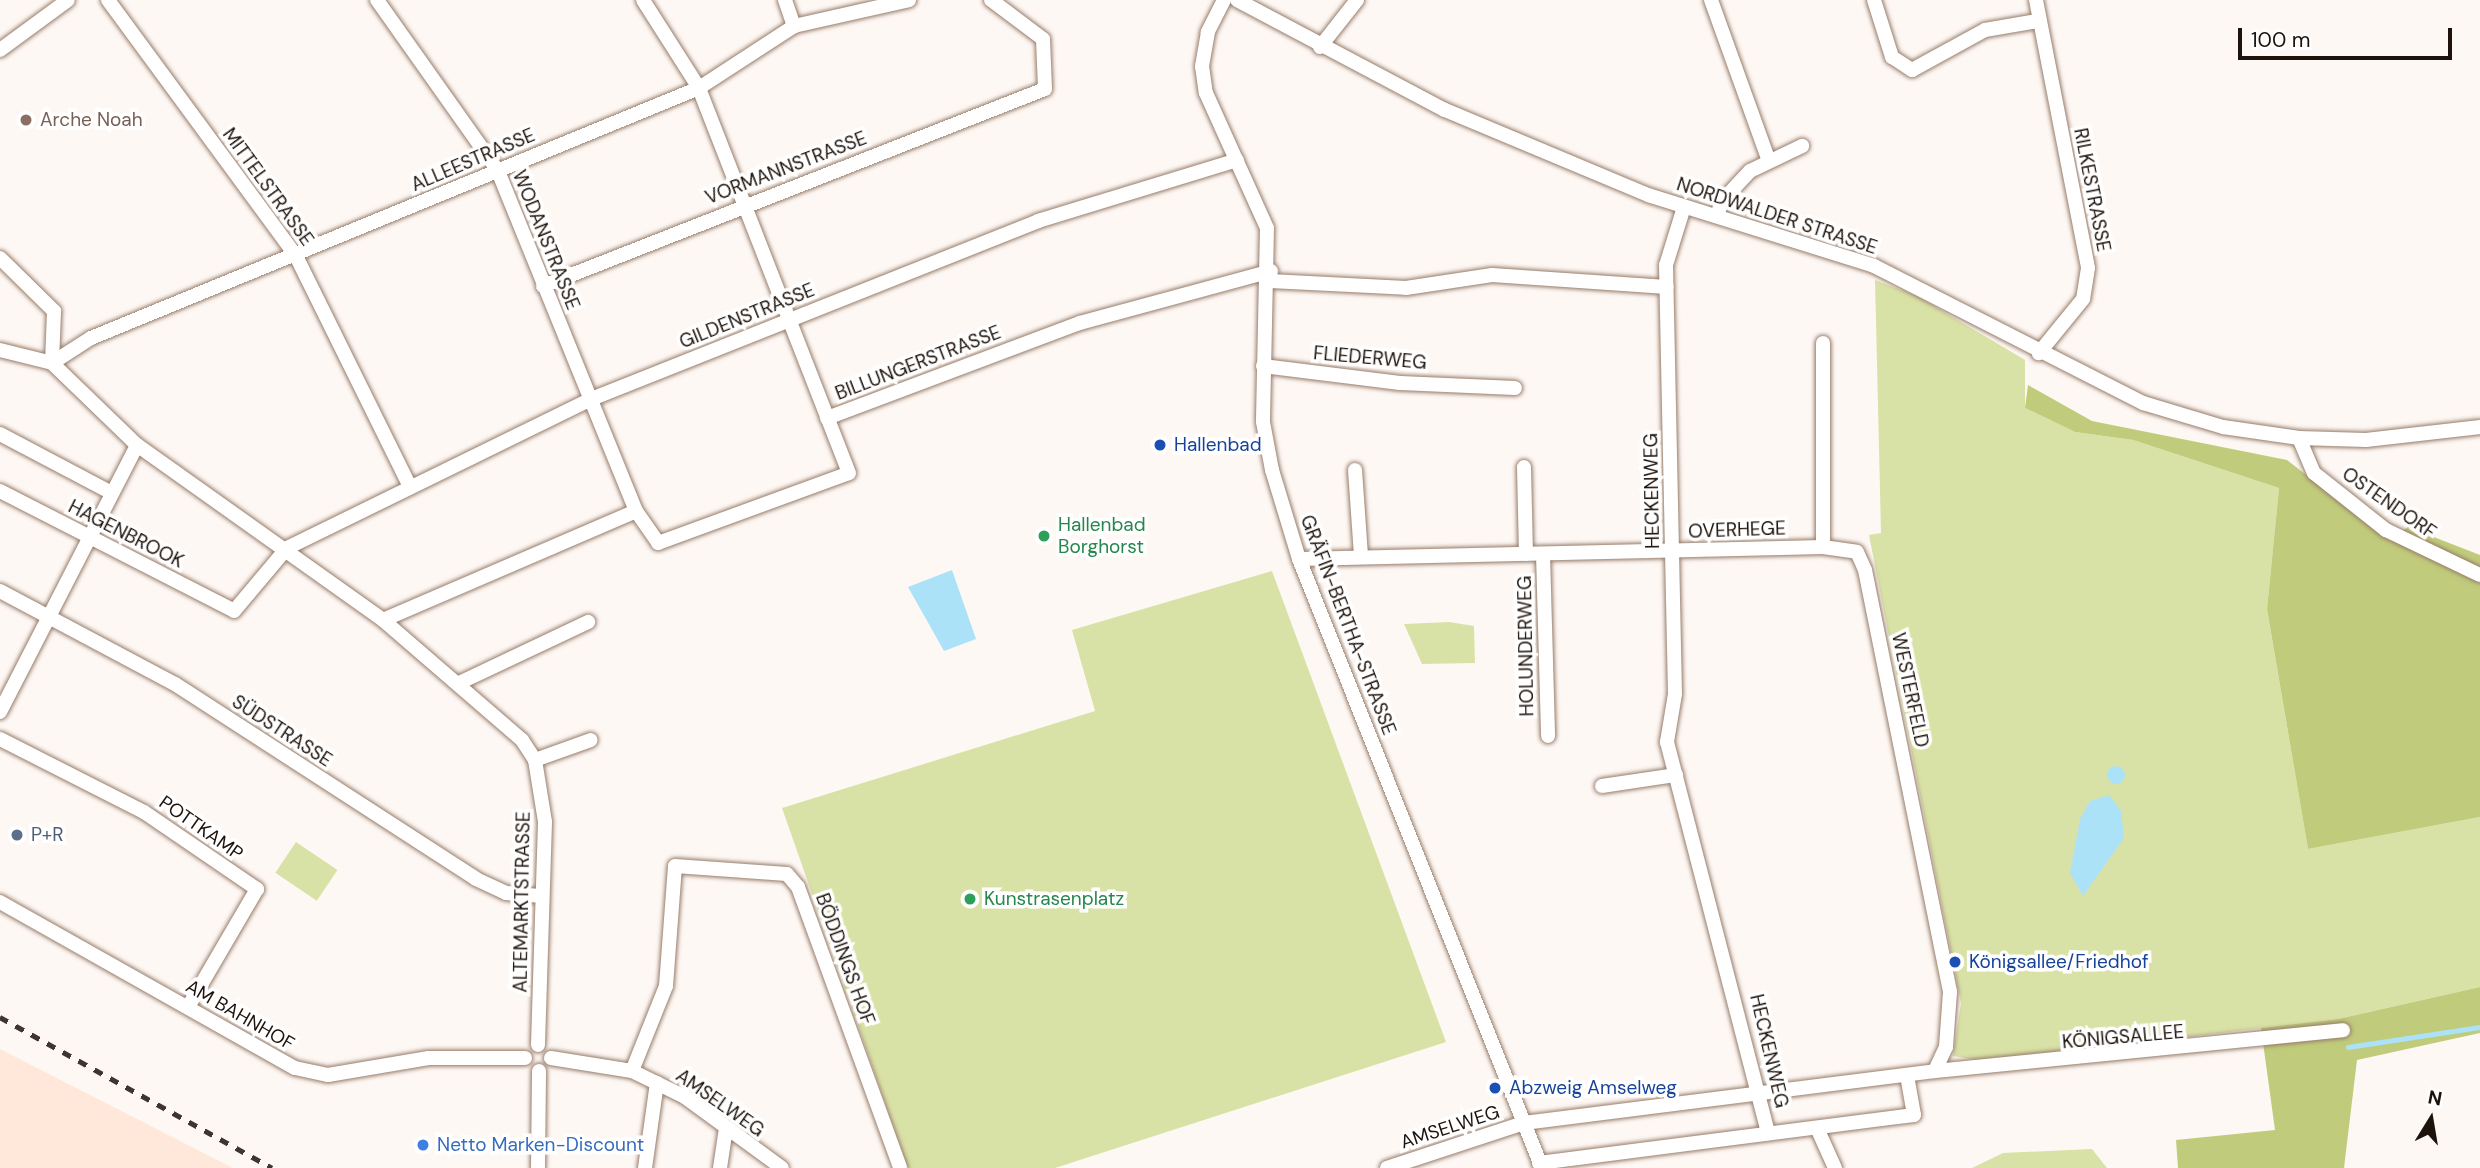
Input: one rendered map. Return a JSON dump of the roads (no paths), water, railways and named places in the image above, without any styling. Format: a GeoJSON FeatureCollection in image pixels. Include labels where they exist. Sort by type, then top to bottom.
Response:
{"type":"FeatureCollection","features":[{"type":"Feature","properties":{"kind":"street"},"geometry":{"type":"LineString","coordinates":[[0,50],[68,0]]}},
{"type":"Feature","properties":{"kind":"street","name":"MITTELSTRASSE"},"geometry":{"type":"LineString","coordinates":[[108,0],[296,256],[410,487]]}},
{"type":"Feature","properties":{"kind":"street","name":"WODANSTRASSE"},"geometry":{"type":"LineString","coordinates":[[377,0],[498,171],[589,400]]}},
{"type":"Feature","properties":{"kind":"street"},"geometry":{"type":"LineString","coordinates":[[643,0],[699,88],[741,205],[827,418]]}},
{"type":"Feature","properties":{"kind":"street"},"geometry":{"type":"LineString","coordinates":[[785,0],[794,26]]}},
{"type":"Feature","properties":{"kind":"street","name":"ALLEESTRASSE"},"geometry":{"type":"LineString","coordinates":[[52,363],[91,338],[296,256],[699,88],[794,26],[909,0]]}},
{"type":"Feature","properties":{"kind":"street","name":"VORMANNSTRASSE"},"geometry":{"type":"LineString","coordinates":[[543,286],[741,205],[1045,89],[1043,39],[991,0]]}},
{"type":"Feature","properties":{"kind":"street","name":"GRÄFIN-BERTHA-STRASSE"},"geometry":{"type":"LineString","coordinates":[[1224,0],[1208,32],[1202,65],[1206,93],[1267,228],[1270,276],[1263,366],[1270,458],[1299,559],[1541,1165]]}},
{"type":"Feature","properties":{"kind":"street","name":"NORDWALDER STRASSE"},"geometry":{"type":"LineString","coordinates":[[1237,0],[1321,47],[1445,110],[1684,207],[1874,267],[2039,353],[2177,414],[2299,438],[2366,440],[2480,427]]}},
{"type":"Feature","properties":{"kind":"street"},"geometry":{"type":"LineString","coordinates":[[1321,47],[1357,0]]}},
{"type":"Feature","properties":{"kind":"street"},"geometry":{"type":"LineString","coordinates":[[1711,0],[1768,158]]}},
{"type":"Feature","properties":{"kind":"street"},"geometry":{"type":"LineString","coordinates":[[1874,0],[1892,57],[1912,70],[1985,30],[2037,21]]}},
{"type":"Feature","properties":{"kind":"street","name":"RILKESTRASSE"},"geometry":{"type":"LineString","coordinates":[[2036,0],[2037,21],[2088,268],[2083,299],[2039,353]]}},
{"type":"Feature","properties":{"kind":"street"},"geometry":{"type":"LineString","coordinates":[[1717,216],[1734,185],[1768,158],[1802,146]]}},
{"type":"Feature","properties":{"kind":"street","name":"GILDENSTRASSE"},"geometry":{"type":"LineString","coordinates":[[287,548],[589,400],[1038,221],[1237,160]]}},
{"type":"Feature","properties":{"kind":"street","name":"HECKENWEG"},"geometry":{"type":"LineString","coordinates":[[1684,207],[1667,287],[1675,694],[1667,742],[1762,1095],[1768,1133]]}},
{"type":"Feature","properties":{"kind":"street"},"geometry":{"type":"LineString","coordinates":[[0,258],[54,311],[52,363]]}},
{"type":"Feature","properties":{"kind":"street","name":"BILLUNGERSTRASSE"},"geometry":{"type":"LineString","coordinates":[[589,400],[636,511],[658,543],[849,473],[827,418],[1080,323],[1270,276],[1406,288],[1492,275],[1667,287]]}},
{"type":"Feature","properties":{"kind":"street"},"geometry":{"type":"LineString","coordinates":[[1823,343],[1823,547]]}},
{"type":"Feature","properties":{"kind":"street"},"geometry":{"type":"LineString","coordinates":[[0,350],[52,363],[137,445],[287,548],[383,620],[459,683],[535,760],[591,740]]}},
{"type":"Feature","properties":{"kind":"street","name":"FLIEDERWEG"},"geometry":{"type":"LineString","coordinates":[[1263,366],[1400,383],[1515,388]]}},
{"type":"Feature","properties":{"kind":"street"},"geometry":{"type":"LineString","coordinates":[[0,434],[110,492]]}},
{"type":"Feature","properties":{"kind":"street","name":"OSTENDORF"},"geometry":{"type":"LineString","coordinates":[[2299,438],[2314,473],[2386,530],[2480,575]]}},
{"type":"Feature","properties":{"kind":"street"},"geometry":{"type":"LineString","coordinates":[[0,712],[51,617],[110,492],[137,445]]}},
{"type":"Feature","properties":{"kind":"street"},"geometry":{"type":"LineString","coordinates":[[1524,467],[1526,554]]}},
{"type":"Feature","properties":{"kind":"street"},"geometry":{"type":"LineString","coordinates":[[1355,470],[1361,555]]}},
{"type":"Feature","properties":{"kind":"street","name":"HAGENBROOK"},"geometry":{"type":"LineString","coordinates":[[0,491],[234,611],[287,548]]}},
{"type":"Feature","properties":{"kind":"street"},"geometry":{"type":"LineString","coordinates":[[383,620],[636,511]]}},
{"type":"Feature","properties":{"kind":"street","name":"OVERHEGE"},"geometry":{"type":"LineString","coordinates":[[1299,559],[1361,555],[1543,554],[1823,547]]}},
{"type":"Feature","properties":{"kind":"street","name":"WESTERFELD"},"geometry":{"type":"LineString","coordinates":[[1823,547],[1857,552],[1866,570],[1950,992],[1946,1046],[1935,1070]]}},
{"type":"Feature","properties":{"kind":"street","name":"HOLUNDERWEG"},"geometry":{"type":"LineString","coordinates":[[1543,554],[1548,736]]}},
{"type":"Feature","properties":{"kind":"street","name":"SÜDSTRASSE"},"geometry":{"type":"LineString","coordinates":[[0,591],[175,684],[475,879],[506,893],[542,896]]}},
{"type":"Feature","properties":{"kind":"street"},"geometry":{"type":"LineString","coordinates":[[459,683],[588,622]]}},
{"type":"Feature","properties":{"kind":"street","name":"POTTKAMP"},"geometry":{"type":"LineString","coordinates":[[0,738],[144,812],[257,889],[187,1007]]}},
{"type":"Feature","properties":{"kind":"street","name":"ALTEMARKTSTRASSE"},"geometry":{"type":"LineString","coordinates":[[535,760],[545,822],[538,1045]]}},
{"type":"Feature","properties":{"kind":"street"},"geometry":{"type":"LineString","coordinates":[[1602,786],[1676,775]]}},
{"type":"Feature","properties":{"kind":"street","name":"BÖDDINGS HOF"},"geometry":{"type":"LineString","coordinates":[[632,1071],[666,985],[675,866],[787,874],[798,887],[900,1168]]}},
{"type":"Feature","properties":{"kind":"street","name":"AM BAHNHOF"},"geometry":{"type":"LineString","coordinates":[[0,902],[187,1007],[269,1057],[328,1075],[429,1058],[525,1058]]}},
{"type":"Feature","properties":{"kind":"street","name":"KÖNIGSALLEE"},"geometry":{"type":"LineString","coordinates":[[1524,1124],[1907,1076],[1935,1070],[2343,1030]]}},
{"type":"Feature","properties":{"kind":"street"},"geometry":{"type":"LineString","coordinates":[[538,1168],[539,1071],[551,1058],[538,1045],[525,1058],[539,1071]]}},
{"type":"Feature","properties":{"kind":"street","name":"AMSELWEG"},"geometry":{"type":"LineString","coordinates":[[551,1058],[632,1071],[657,1083],[782,1168]]}},
{"type":"Feature","properties":{"kind":"street"},"geometry":{"type":"LineString","coordinates":[[1541,1165],[1914,1115],[1907,1076]]}},
{"type":"Feature","properties":{"kind":"street"},"geometry":{"type":"LineString","coordinates":[[645,1168],[657,1083]]}},
{"type":"Feature","properties":{"kind":"street","name":"AMSELWEG"},"geometry":{"type":"LineString","coordinates":[[1387,1168],[1524,1124]]}},
{"type":"Feature","properties":{"kind":"street"},"geometry":{"type":"LineString","coordinates":[[720,1168],[726,1128]]}},
{"type":"Feature","properties":{"kind":"street"},"geometry":{"type":"LineString","coordinates":[[1817,1128],[1835,1168]]}},
{"type":"Feature","properties":{"kind":"water"},"geometry":{"type":"Polygon","coordinates":[[[952,570],[976,639],[944,651],[908,587],[952,570]]]}},
{"type":"Feature","properties":{"kind":"water"},"geometry":{"type":"Polygon","coordinates":[[[2116,766],[2122,769],[2125,775],[2122,781],[2116,784],[2110,781],[2107,775],[2110,769],[2116,766]]]}},
{"type":"Feature","properties":{"kind":"water"},"geometry":{"type":"Polygon","coordinates":[[[2109,795],[2121,811],[2124,838],[2083,896],[2070,873],[2080,819],[2090,801],[2109,795]]]}},
{"type":"Feature","properties":{"kind":"waterway"},"geometry":{"type":"LineString","coordinates":[[2348,1047],[2480,1027]]}},
{"type":"Feature","properties":{"kind":"railway"},"geometry":{"type":"LineString","coordinates":[[0,1017],[272,1168]]}},
{"type":"Feature","properties":{"kind":"place","name":"Arche Noah"},"geometry":{"type":"Point","coordinates":[26,120]}},
{"type":"Feature","properties":{"kind":"place","name":"Hallenbad"},"geometry":{"type":"Point","coordinates":[1160,445]}},
{"type":"Feature","properties":{"kind":"place","name":"Hallenbad Borghorst"},"geometry":{"type":"Point","coordinates":[1044,536]}},
{"type":"Feature","properties":{"kind":"place","name":"P+R"},"geometry":{"type":"Point","coordinates":[17,835]}},
{"type":"Feature","properties":{"kind":"place","name":"Kunstrasenplatz"},"geometry":{"type":"Point","coordinates":[970,899]}},
{"type":"Feature","properties":{"kind":"place","name":"Königsallee/Friedhof"},"geometry":{"type":"Point","coordinates":[1955,962]}},
{"type":"Feature","properties":{"kind":"place","name":"Abzweig Amselweg"},"geometry":{"type":"Point","coordinates":[1495,1088]}},
{"type":"Feature","properties":{"kind":"place","name":"Netto Marken-Discount"},"geometry":{"type":"Point","coordinates":[423,1145]}}]}
